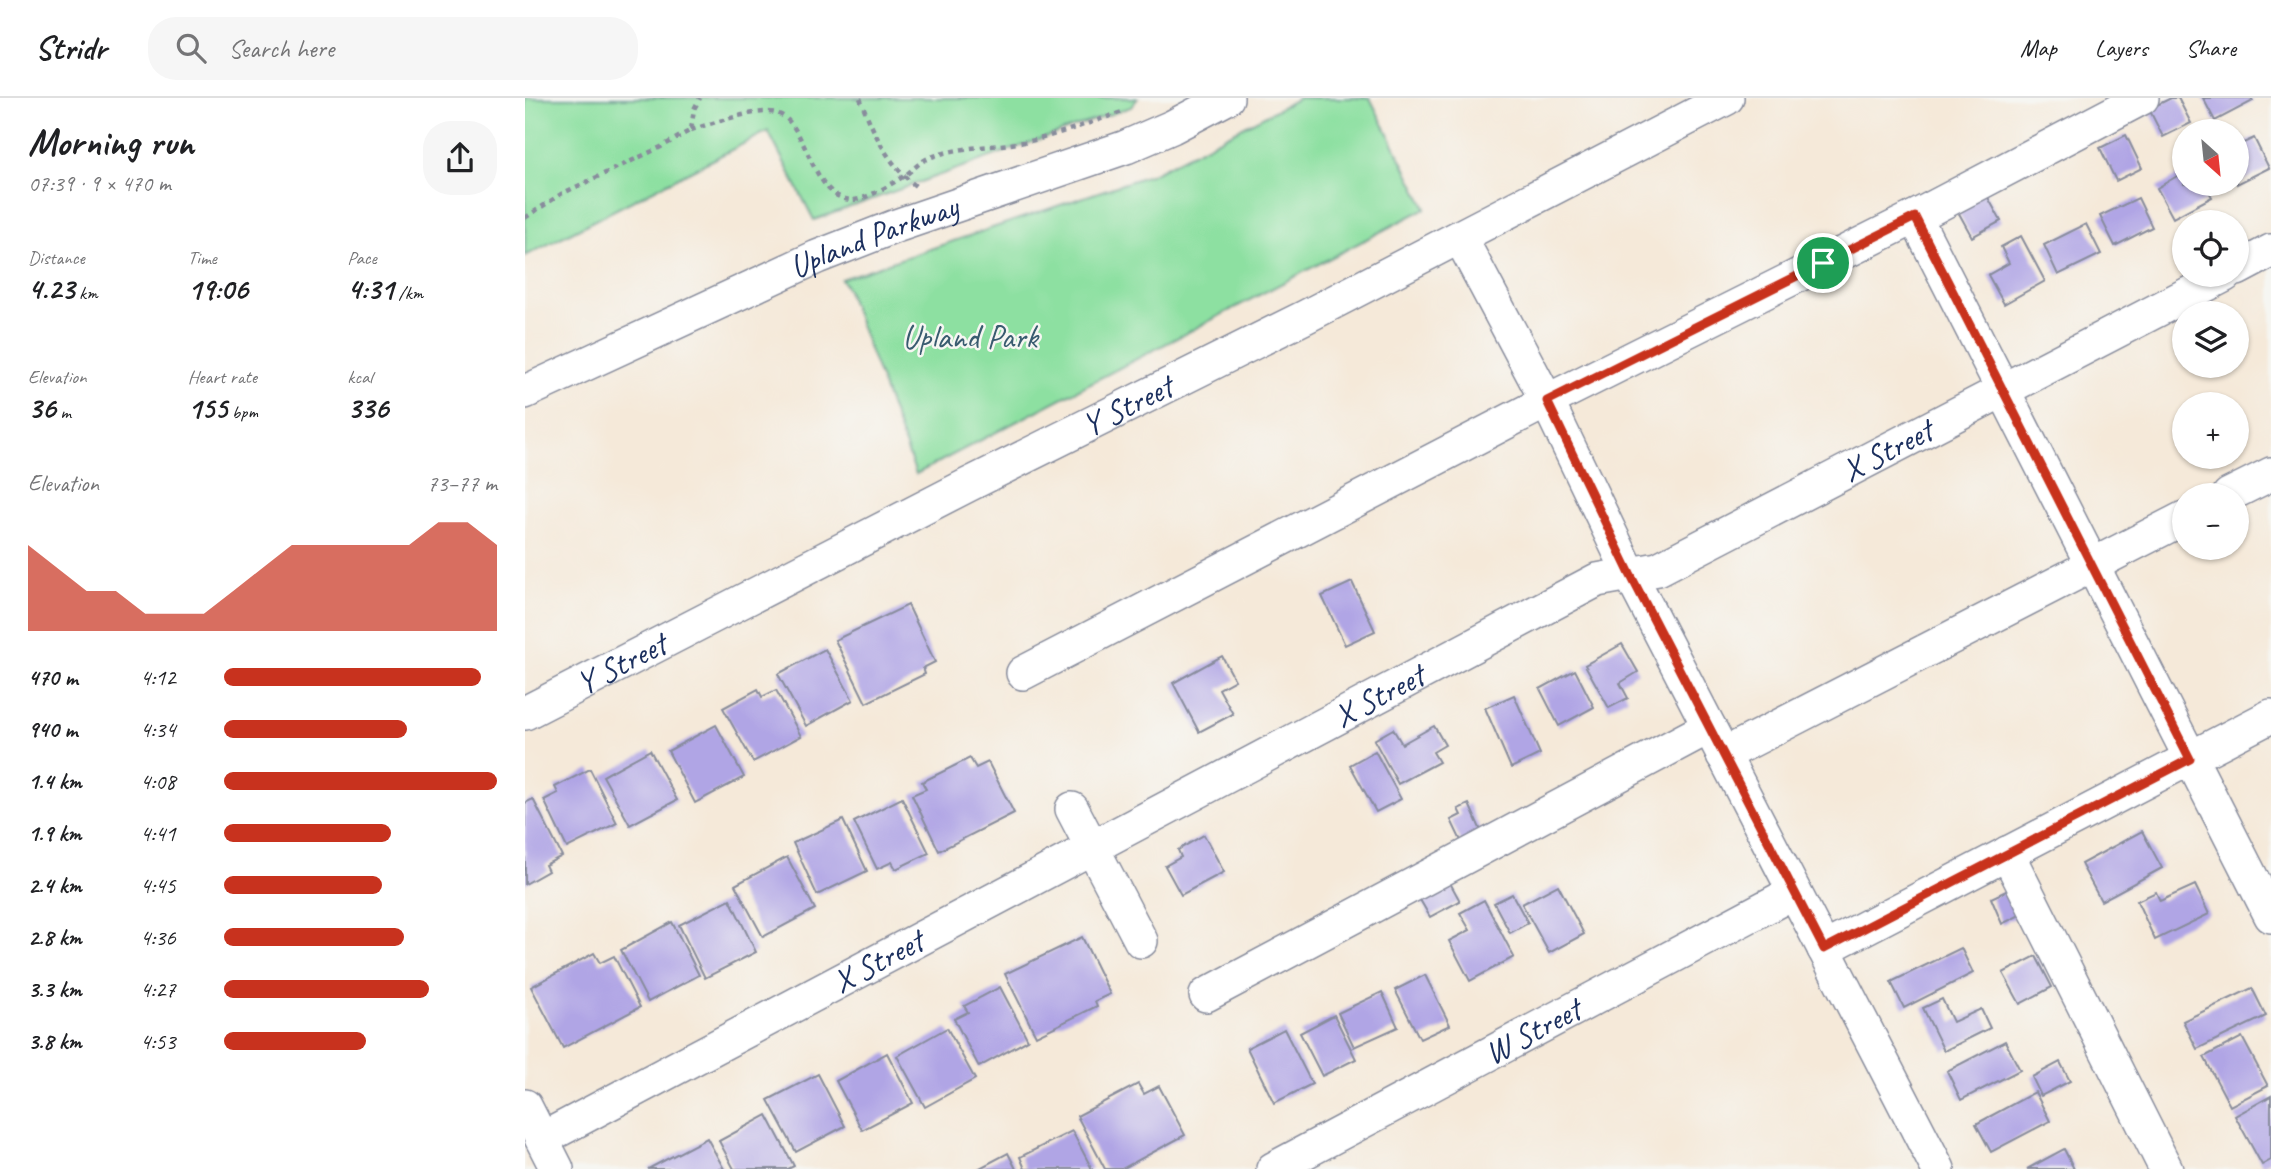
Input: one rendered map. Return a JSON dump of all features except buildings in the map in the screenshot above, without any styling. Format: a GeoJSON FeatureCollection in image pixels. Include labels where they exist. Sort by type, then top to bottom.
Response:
{"type":"FeatureCollection","features":[{"type":"Feature","properties":{"kind":"street","name":"Upland Parkway"},"geometry":{"type":"LineString","coordinates":[[525,392],[817,257],[1126,147],[1227,98]]}},
{"type":"Feature","properties":{"kind":"street","name":"Y Street"},"geometry":{"type":"LineString","coordinates":[[525,713],[968,485],[1292,324],[1727,98]]}},
{"type":"Feature","properties":{"kind":"street"},"geometry":{"type":"LineString","coordinates":[[1023,673],[1547,401],[1915,217],[2142,98]]}},
{"type":"Feature","properties":{"kind":"street"},"geometry":{"type":"LineString","coordinates":[[1915,217],[2271,916]]}},
{"type":"Feature","properties":{"kind":"street"},"geometry":{"type":"LineString","coordinates":[[1460,237],[1547,401],[1630,574],[1938,1169]]}},
{"type":"Feature","properties":{"kind":"street"},"geometry":{"type":"LineString","coordinates":[[2249,263],[2271,251]]}},
{"type":"Feature","properties":{"kind":"street","name":"X Street"},"geometry":{"type":"LineString","coordinates":[[542,1139],[1597,580],[1658,569],[2202,287]]}},
{"type":"Feature","properties":{"kind":"street"},"geometry":{"type":"LineString","coordinates":[[2249,485],[2271,474]]}},
{"type":"Feature","properties":{"kind":"street"},"geometry":{"type":"LineString","coordinates":[[1206,995],[1716,741],[2092,566],[2172,525]]}},
{"type":"Feature","properties":{"kind":"street"},"geometry":{"type":"LineString","coordinates":[[1824,949],[2271,716]]}},
{"type":"Feature","properties":{"kind":"street"},"geometry":{"type":"LineString","coordinates":[[1072,808],[1141,942]]}},
{"type":"Feature","properties":{"kind":"street"},"geometry":{"type":"LineString","coordinates":[[2007,853],[2166,1169]]}},
{"type":"Feature","properties":{"kind":"street","name":"W Street"},"geometry":{"type":"LineString","coordinates":[[1273,1169],[1794,892]]}},
{"type":"Feature","properties":{"kind":"street"},"geometry":{"type":"LineString","coordinates":[[525,1106],[557,1169]]}},
{"type":"Feature","properties":{"kind":"path"},"geometry":{"type":"LineString","coordinates":[[691,130],[694,109],[700,98]]}},
{"type":"Feature","properties":{"kind":"path"},"geometry":{"type":"LineString","coordinates":[[860,98],[889,159],[903,177],[921,191],[932,214]]}},
{"type":"Feature","properties":{"kind":"path"},"geometry":{"type":"LineString","coordinates":[[525,218],[561,194],[691,130],[726,118],[767,112],[780,114],[791,125],[828,191],[840,198],[854,200],[876,192],[903,177],[927,158],[959,150],[1039,139],[1134,108]]}},
{"type":"Feature","properties":{"kind":"green space"},"geometry":{"type":"Polygon","coordinates":[[[525,98],[1138,98],[1131,107],[814,220],[768,131],[525,256],[525,98]]]}},
{"type":"Feature","properties":{"kind":"green space","name":"Upland Park"},"geometry":{"type":"Polygon","coordinates":[[[1299,98],[1370,98],[1426,208],[916,474],[841,279],[1152,174],[1299,98]]]}},
{"type":"Feature","properties":{"kind":"route"},"geometry":{"type":"LineString","coordinates":[[1915,217],[2190,759],[1824,949],[1630,574],[1547,401],[1823,263],[1915,217]]}}]}
